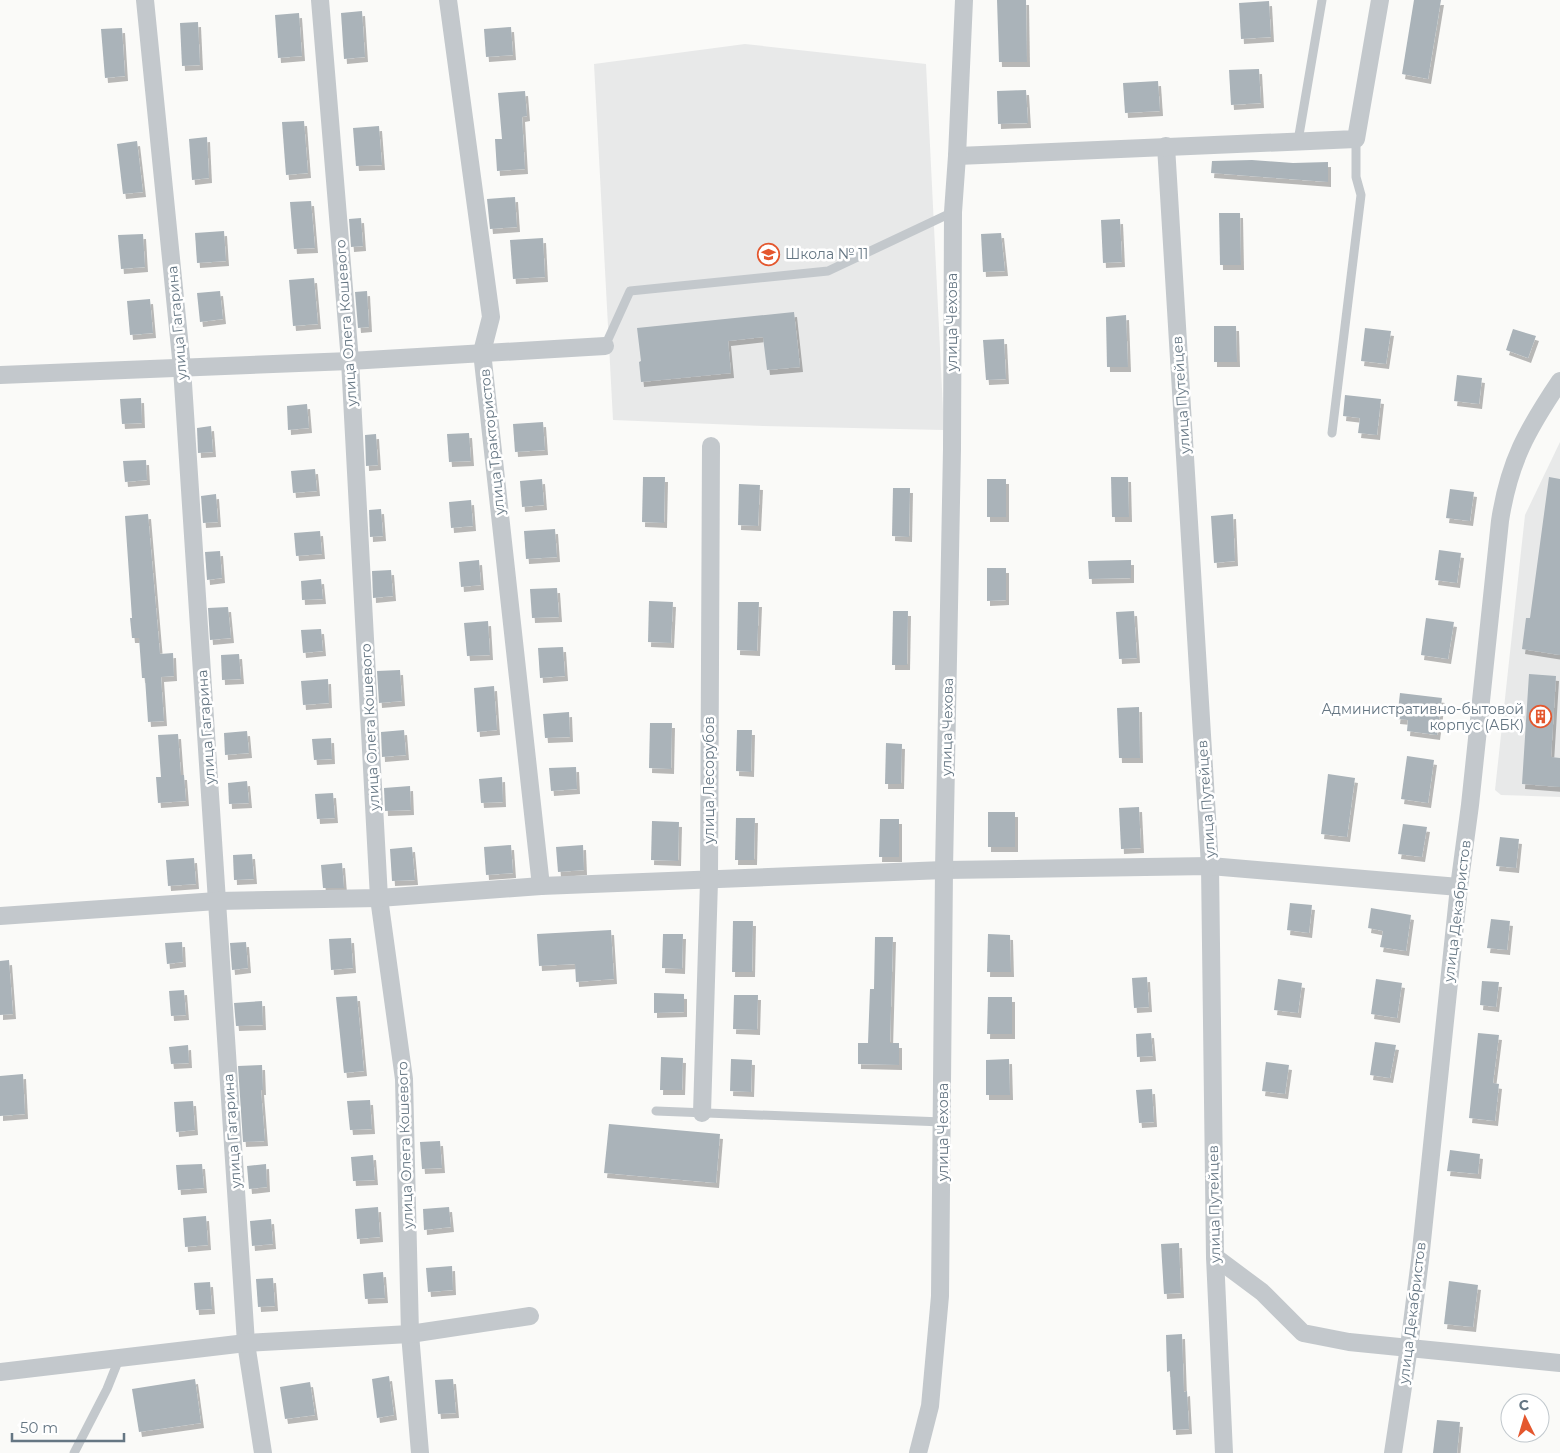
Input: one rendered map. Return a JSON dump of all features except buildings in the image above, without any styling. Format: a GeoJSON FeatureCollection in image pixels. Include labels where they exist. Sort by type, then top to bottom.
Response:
{"type":"FeatureCollection","features":[{"type":"Feature","properties":{"kind":"street","name":"улица Гагарина"},"geometry":{"type":"LineString","coordinates":[[145,0],[182,368],[246,1343],[264,1453]]}},
{"type":"Feature","properties":{"kind":"street","name":"улица Олега Кошевого"},"geometry":{"type":"LineString","coordinates":[[320,0],[350,361],[379,898],[404,1079],[410,1334],[420,1453]]}},
{"type":"Feature","properties":{"kind":"street","name":"улица Трактористов"},"geometry":{"type":"LineString","coordinates":[[448,0],[492,317],[482,352],[541,886]]}},
{"type":"Feature","properties":{"kind":"street","name":"улица Чехова"},"geometry":{"type":"LineString","coordinates":[[918,1453],[930,1406],[940,1296],[944,870],[952,449],[953,212],[964,0]]}},
{"type":"Feature","properties":{"kind":"street"},"geometry":{"type":"LineString","coordinates":[[957,156],[1356,139],[1380,0]]}},
{"type":"Feature","properties":{"kind":"street","name":"улица Путейцев"},"geometry":{"type":"LineString","coordinates":[[1166,146],[1210,866],[1215,1257],[1224,1453]]}},
{"type":"Feature","properties":{"kind":"street"},"geometry":{"type":"LineString","coordinates":[[0,375],[350,361],[605,346]]}},
{"type":"Feature","properties":{"kind":"street","name":"улица Декабристов"},"geometry":{"type":"LineString","coordinates":[[1393,1453],[1409,1347],[1499,531],[1511,471],[1525,436],[1560,381]]}},
{"type":"Feature","properties":{"kind":"street","name":"улица Лесорубов"},"geometry":{"type":"LineString","coordinates":[[702,1113],[709,881],[711,446]]}},
{"type":"Feature","properties":{"kind":"street"},"geometry":{"type":"LineString","coordinates":[[0,916],[217,901],[379,898],[541,886],[709,881],[944,870],[1210,866],[1459,887]]}},
{"type":"Feature","properties":{"kind":"street"},"geometry":{"type":"LineString","coordinates":[[1215,1257],[1262,1292],[1304,1333],[1349,1342],[1560,1363]]}},
{"type":"Feature","properties":{"kind":"street"},"geometry":{"type":"LineString","coordinates":[[0,1372],[246,1343],[410,1334],[530,1316]]}},
{"type":"Feature","properties":{"kind":"lane"},"geometry":{"type":"LineString","coordinates":[[1298,141],[1322,0]]}},
{"type":"Feature","properties":{"kind":"lane"},"geometry":{"type":"LineString","coordinates":[[1332,433],[1361,195],[1356,177],[1356,139]]}},
{"type":"Feature","properties":{"kind":"lane"},"geometry":{"type":"LineString","coordinates":[[605,346],[630,291],[828,270],[953,212]]}},
{"type":"Feature","properties":{"kind":"lane"},"geometry":{"type":"LineString","coordinates":[[656,1111],[943,1122]]}},
{"type":"Feature","properties":{"kind":"lane"},"geometry":{"type":"LineString","coordinates":[[74,1453],[107,1389],[119,1359]]}},
{"type":"Feature","properties":{"kind":"shaded area","name":"Школа № 11"},"geometry":{"type":"Polygon","coordinates":[[[745,44],[926,64],[944,430],[613,420],[594,64],[745,44]]]}},
{"type":"Feature","properties":{"kind":"shaded area"},"geometry":{"type":"Polygon","coordinates":[[[1560,442],[1560,797],[1501,795],[1495,790],[1525,515],[1560,442]]]}},
{"type":"Feature","properties":{"kind":"place","name":"Школа № 11"},"geometry":{"type":"Point","coordinates":[769,254]}},
{"type":"Feature","properties":{"kind":"place","name":"Административно-бытовой корпус (АБК)"},"geometry":{"type":"Point","coordinates":[1540,717]}}]}
